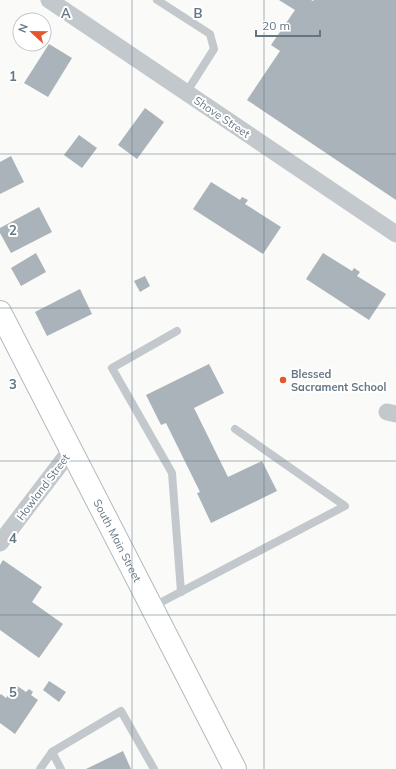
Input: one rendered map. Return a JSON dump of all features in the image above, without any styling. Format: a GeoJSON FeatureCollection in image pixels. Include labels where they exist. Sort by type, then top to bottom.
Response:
{"type":"FeatureCollection","features":[{"type":"Feature","properties":{"kind":"main road","name":"South Main Street"},"geometry":{"type":"LineString","coordinates":[[0,312],[234,769]]}},
{"type":"Feature","properties":{"kind":"street","name":"Shove Street"},"geometry":{"type":"LineString","coordinates":[[48,0],[396,234]]}},
{"type":"Feature","properties":{"kind":"street","name":"Howland Street"},"geometry":{"type":"LineString","coordinates":[[0,543],[71,450]]}},
{"type":"Feature","properties":{"kind":"lane"},"geometry":{"type":"LineString","coordinates":[[157,0],[210,34],[214,49],[186,93]]}},
{"type":"Feature","properties":{"kind":"lane"},"geometry":{"type":"LineString","coordinates":[[177,331],[112,368],[172,473],[180,592]]}},
{"type":"Feature","properties":{"kind":"lane"},"geometry":{"type":"LineString","coordinates":[[152,607],[344,506],[235,429]]}},
{"type":"Feature","properties":{"kind":"lane"},"geometry":{"type":"LineString","coordinates":[[40,769],[52,752],[121,711],[154,769]]}},
{"type":"Feature","properties":{"kind":"lane"},"geometry":{"type":"LineString","coordinates":[[52,752],[61,769]]}},
{"type":"Feature","properties":{"kind":"building"},"geometry":{"type":"Polygon","coordinates":[[[279,0],[396,0],[396,200],[247,100],[280,51],[271,45],[295,10],[279,0]]]}},
{"type":"Feature","properties":{"kind":"building"},"geometry":{"type":"Polygon","coordinates":[[[52,46],[72,58],[48,97],[24,83],[44,52],[52,52],[52,46]]]}},
{"type":"Feature","properties":{"kind":"building"},"geometry":{"type":"Polygon","coordinates":[[[145,108],[164,122],[137,159],[118,145],[145,108]]]}},
{"type":"Feature","properties":{"kind":"building"},"geometry":{"type":"Polygon","coordinates":[[[79,135],[97,148],[82,168],[64,155],[79,135]]]}},
{"type":"Feature","properties":{"kind":"building"},"geometry":{"type":"Polygon","coordinates":[[[11,156],[24,182],[0,194],[0,162],[11,156]]]}},
{"type":"Feature","properties":{"kind":"building"},"geometry":{"type":"Polygon","coordinates":[[[211,182],[240,200],[242,197],[248,200],[245,204],[281,227],[263,254],[193,209],[211,182]]]}},
{"type":"Feature","properties":{"kind":"building"},"geometry":{"type":"Polygon","coordinates":[[[39,207],[52,232],[11,253],[0,233],[0,228],[39,207]]]}},
{"type":"Feature","properties":{"kind":"building"},"geometry":{"type":"Polygon","coordinates":[[[36,253],[46,272],[21,286],[11,268],[36,253]]]}},
{"type":"Feature","properties":{"kind":"building"},"geometry":{"type":"Polygon","coordinates":[[[323,253],[352,271],[354,268],[360,272],[357,276],[386,294],[369,320],[306,279],[323,253]]]}},
{"type":"Feature","properties":{"kind":"building"},"geometry":{"type":"Polygon","coordinates":[[[145,276],[150,286],[140,292],[134,281],[145,276]]]}},
{"type":"Feature","properties":{"kind":"building"},"geometry":{"type":"Polygon","coordinates":[[[80,289],[92,314],[47,336],[35,312],[80,289]]]}},
{"type":"Feature","properties":{"kind":"building"},"geometry":{"type":"Polygon","coordinates":[[[209,364],[224,393],[194,408],[228,477],[262,461],[277,491],[211,523],[197,493],[200,492],[166,423],[161,425],[146,395],[209,364]]]}},
{"type":"Feature","properties":{"kind":"building"},"geometry":{"type":"Polygon","coordinates":[[[3,560],[42,587],[32,602],[63,624],[39,658],[0,630],[0,565],[3,560]]]}},
{"type":"Feature","properties":{"kind":"building"},"geometry":{"type":"Polygon","coordinates":[[[49,681],[66,692],[59,702],[43,690],[49,681]]]}},
{"type":"Feature","properties":{"kind":"building"},"geometry":{"type":"Polygon","coordinates":[[[16,685],[26,692],[29,689],[33,692],[31,695],[38,700],[15,734],[0,723],[0,695],[1,694],[6,698],[16,685]]]}},
{"type":"Feature","properties":{"kind":"building"},"geometry":{"type":"Polygon","coordinates":[[[123,751],[131,769],[86,769],[123,751]]]}},
{"type":"Feature","properties":{"kind":"place","name":"Blessed Sacrament School"},"geometry":{"type":"Point","coordinates":[283,380]}}]}
